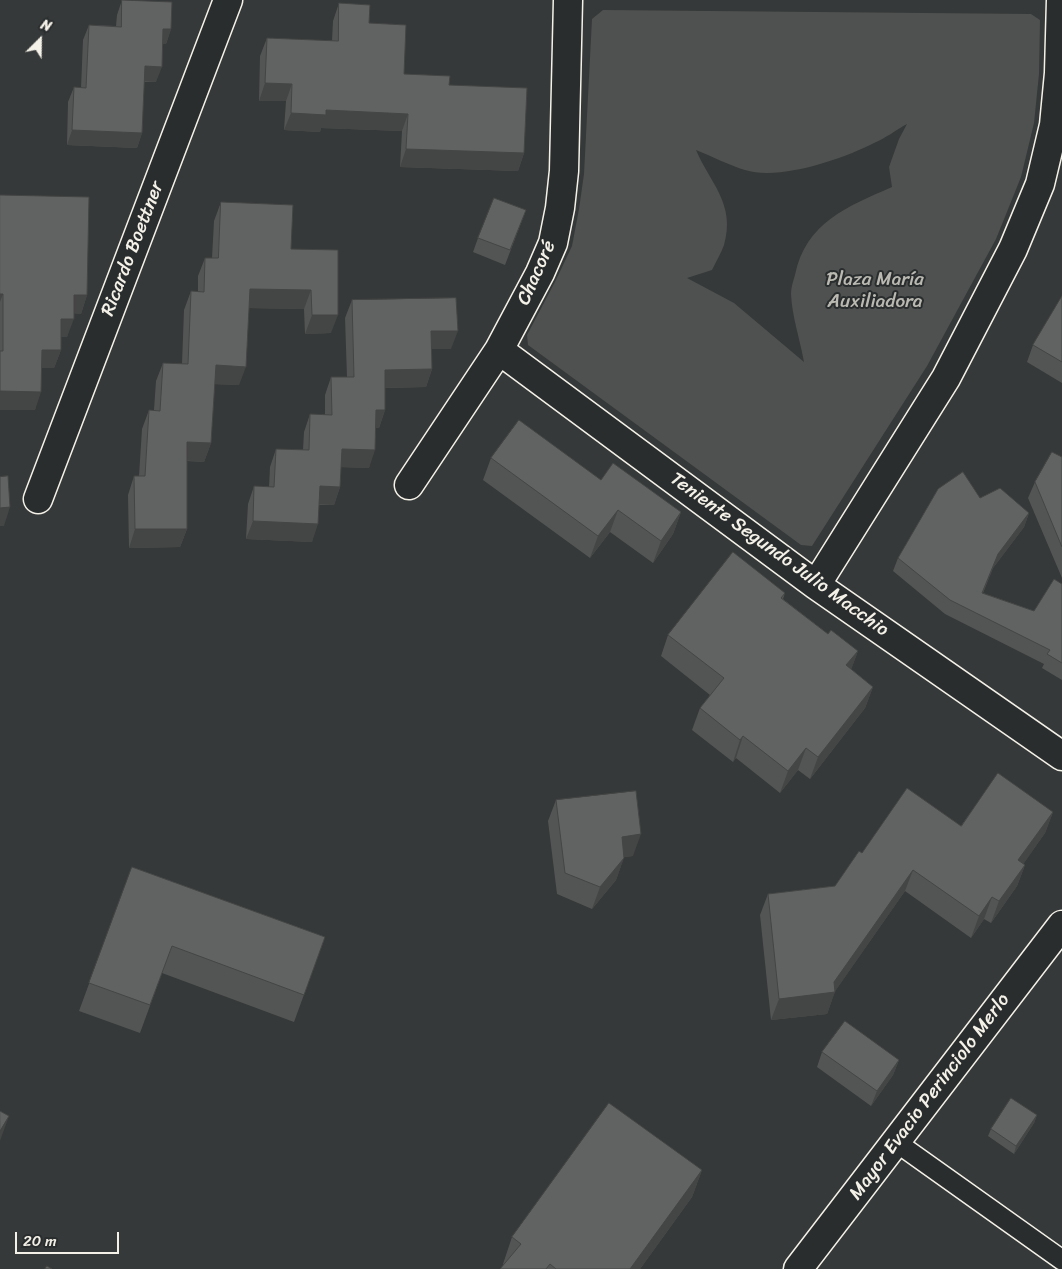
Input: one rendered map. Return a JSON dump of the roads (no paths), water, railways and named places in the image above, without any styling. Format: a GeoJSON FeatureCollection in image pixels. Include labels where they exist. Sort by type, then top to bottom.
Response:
{"type":"FeatureCollection","features":[{"type":"Feature","properties":{"kind":"street","name":"Ricardo Boettner"},"geometry":{"type":"LineString","coordinates":[[38,499],[228,0]]}},
{"type":"Feature","properties":{"kind":"street","name":"Chacoré"},"geometry":{"type":"LineString","coordinates":[[409,485],[499,350],[543,266],[552,243],[560,208],[564,171],[568,0]]}},
{"type":"Feature","properties":{"kind":"street"},"geometry":{"type":"LineString","coordinates":[[816,585],[946,378],[1013,249],[1040,184],[1054,125],[1059,72],[1061,0]]}},
{"type":"Feature","properties":{"kind":"street","name":"Teniente Segundo Julio Macchio"},"geometry":{"type":"LineString","coordinates":[[499,350],[816,585],[1062,756]]}},
{"type":"Feature","properties":{"kind":"street","name":"Mayor Evacio Perinciolo Merlo"},"geometry":{"type":"LineString","coordinates":[[798,1269],[1062,925]]}},
{"type":"Feature","properties":{"kind":"lane"},"geometry":{"type":"LineString","coordinates":[[896,1142],[1062,1260]]}},
{"type":"Feature","properties":{"kind":"park label","name":"Plaza María Auxiliadora"},"geometry":{"type":"Point","coordinates":[875,291]}}]}
